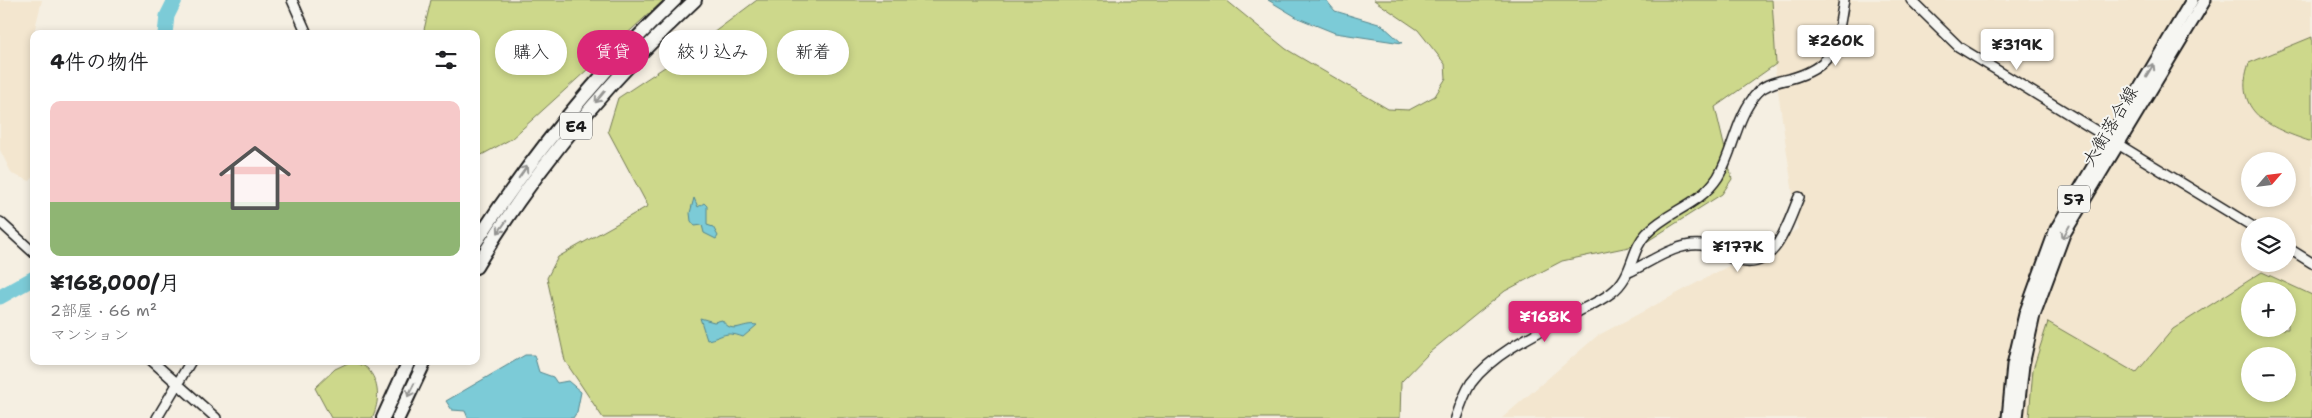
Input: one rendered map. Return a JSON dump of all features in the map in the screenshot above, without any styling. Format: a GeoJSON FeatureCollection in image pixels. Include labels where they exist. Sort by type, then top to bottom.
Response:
{"type":"FeatureCollection","features":[{"type":"Feature","properties":{"kind":"highway","name":"E4"},"geometry":{"type":"LineString","coordinates":[[480,236],[534,157],[587,90],[637,36],[675,0]]}},
{"type":"Feature","properties":{"kind":"highway","name":"E4"},"geometry":{"type":"LineString","coordinates":[[480,262],[519,202],[603,93],[646,45],[695,0]]}},
{"type":"Feature","properties":{"kind":"highway"},"geometry":{"type":"LineString","coordinates":[[383,418],[407,365]]}},
{"type":"Feature","properties":{"kind":"highway"},"geometry":{"type":"LineString","coordinates":[[398,418],[423,365]]}},
{"type":"Feature","properties":{"kind":"main road","name":"大衡落合線"},"geometry":{"type":"LineString","coordinates":[[2008,418],[2013,365],[2025,314],[2039,271],[2056,229],[2192,0]]}},
{"type":"Feature","properties":{"kind":"main road","name":"大衡落合線"},"geometry":{"type":"LineString","coordinates":[[2017,418],[2022,365],[2034,315],[2064,234],[2119,146],[2205,0]]}},
{"type":"Feature","properties":{"kind":"street"},"geometry":{"type":"LineString","coordinates":[[292,0],[305,30]]}},
{"type":"Feature","properties":{"kind":"street"},"geometry":{"type":"LineString","coordinates":[[1456,418],[1462,399],[1482,371],[1513,348],[1610,294],[1629,272],[1638,246],[1646,233],[1687,207],[1711,187],[1719,174],[1743,115],[1760,90],[1800,76],[1822,64],[1831,55],[1837,43],[1844,0]]}},
{"type":"Feature","properties":{"kind":"street"},"geometry":{"type":"LineString","coordinates":[[1911,0],[1959,47],[2241,219]]}},
{"type":"Feature","properties":{"kind":"street"},"geometry":{"type":"LineString","coordinates":[[1629,272],[1675,250],[1700,245],[1718,250],[1739,261],[1752,262],[1763,258],[1775,250],[1799,197]]}},
{"type":"Feature","properties":{"kind":"street"},"geometry":{"type":"LineString","coordinates":[[0,222],[30,249]]}},
{"type":"Feature","properties":{"kind":"street"},"geometry":{"type":"LineString","coordinates":[[2296,253],[2312,263]]}},
{"type":"Feature","properties":{"kind":"street"},"geometry":{"type":"LineString","coordinates":[[156,365],[216,418]]}},
{"type":"Feature","properties":{"kind":"street"},"geometry":{"type":"LineString","coordinates":[[157,418],[189,365]]}},
{"type":"Feature","properties":{"kind":"shaded area"},"geometry":{"type":"Polygon","coordinates":[[[0,0],[42,0],[34,30],[30,30],[30,181],[12,174],[0,150],[0,0]]]}},
{"type":"Feature","properties":{"kind":"shaded area"},"geometry":{"type":"Polygon","coordinates":[[[1748,0],[2312,0],[2312,418],[1502,418],[1597,336],[1798,229],[1771,42],[1748,0]]]}},
{"type":"Feature","properties":{"kind":"green space"},"geometry":{"type":"Polygon","coordinates":[[[431,0],[664,0],[631,30],[577,30],[577,75],[581,75],[511,139],[480,156],[480,30],[424,30],[431,0]]]}},
{"type":"Feature","properties":{"kind":"green space"},"geometry":{"type":"Polygon","coordinates":[[[757,0],[1226,0],[1286,49],[1388,109],[1409,110],[1435,96],[1446,78],[1445,64],[1418,30],[1374,0],[1772,0],[1776,64],[1715,107],[1732,179],[1722,194],[1643,244],[1562,261],[1505,291],[1430,352],[1401,382],[1400,418],[603,418],[565,361],[547,278],[558,257],[648,206],[608,131],[618,98],[659,71],[659,75],[767,75],[767,30],[717,30],[757,0]]]}},
{"type":"Feature","properties":{"kind":"green space"},"geometry":{"type":"Polygon","coordinates":[[[2312,37],[2312,141],[2309,141],[2268,124],[2258,115],[2250,106],[2246,94],[2245,80],[2249,63],[2312,37]]]}},
{"type":"Feature","properties":{"kind":"green space"},"geometry":{"type":"Polygon","coordinates":[[[2262,272],[2284,282],[2246,282],[2262,272]]]}},
{"type":"Feature","properties":{"kind":"green space"},"geometry":{"type":"Polygon","coordinates":[[[2241,285],[2241,337],[2296,337],[2296,288],[2312,295],[2312,418],[2029,418],[2033,369],[2048,322],[2136,373],[2173,329],[2241,285]]]}},
{"type":"Feature","properties":{"kind":"green space"},"geometry":{"type":"Polygon","coordinates":[[[344,365],[362,365],[367,368],[374,379],[377,392],[375,412],[372,418],[331,418],[315,388],[335,369],[344,365]]]}},
{"type":"Feature","properties":{"kind":"water"},"geometry":{"type":"Polygon","coordinates":[[[1268,0],[1326,0],[1335,11],[1382,25],[1402,43],[1335,33],[1298,18],[1268,0]]]}},
{"type":"Feature","properties":{"kind":"water"},"geometry":{"type":"Polygon","coordinates":[[[694,198],[698,207],[704,203],[707,206],[707,225],[713,227],[718,236],[716,239],[704,233],[702,225],[695,226],[691,221],[690,213],[694,198]]]}},
{"type":"Feature","properties":{"kind":"water"},"geometry":{"type":"Polygon","coordinates":[[[700,318],[714,322],[722,320],[726,325],[734,328],[757,325],[743,337],[728,334],[707,340],[700,318]]]}},
{"type":"Feature","properties":{"kind":"water"},"geometry":{"type":"Polygon","coordinates":[[[525,355],[534,355],[539,372],[553,377],[557,383],[568,381],[581,392],[577,412],[573,418],[468,418],[465,411],[452,410],[446,401],[525,355]]]}},
{"type":"Feature","properties":{"kind":"waterway"},"geometry":{"type":"LineString","coordinates":[[165,30],[167,16],[175,0]]}},
{"type":"Feature","properties":{"kind":"waterway"},"geometry":{"type":"LineString","coordinates":[[0,297],[30,280]]}}]}
